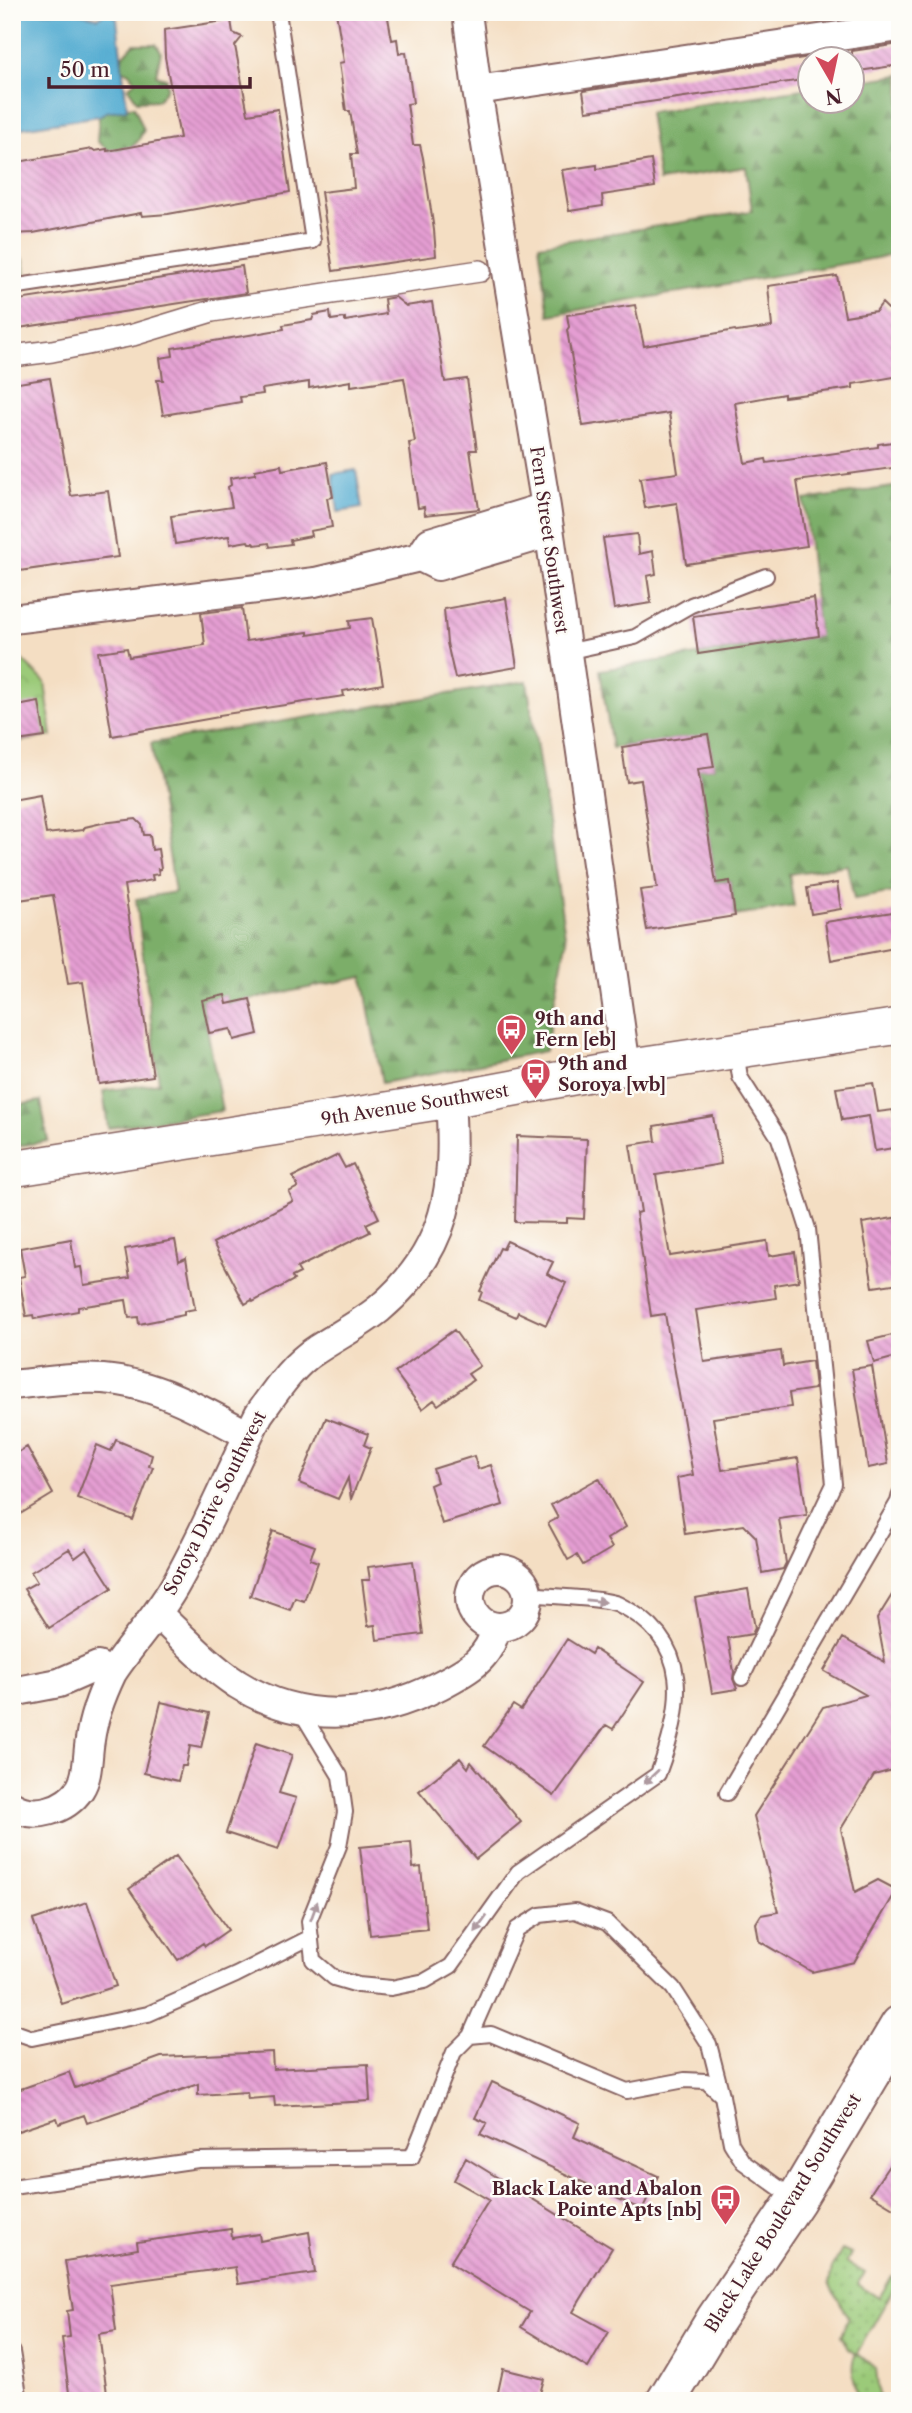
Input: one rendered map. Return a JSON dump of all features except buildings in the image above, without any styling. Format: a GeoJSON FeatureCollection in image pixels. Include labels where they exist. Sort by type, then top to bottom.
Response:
{"type":"FeatureCollection","features":[{"type":"Feature","properties":{"kind":"main road","name":"Black Lake Boulevard Southwest"},"geometry":{"type":"LineString","coordinates":[[666,2401],[715,2319],[796,2200],[900,2025]]}},
{"type":"Feature","properties":{"kind":"street","name":"Fern Street Southwest"},"geometry":{"type":"LineString","coordinates":[[467,12],[477,90],[547,520],[626,1068]]}},
{"type":"Feature","properties":{"kind":"street"},"geometry":{"type":"LineString","coordinates":[[477,90],[900,27]]}},
{"type":"Feature","properties":{"kind":"street"},"geometry":{"type":"LineString","coordinates":[[12,356],[133,335],[212,310],[480,271]]}},
{"type":"Feature","properties":{"kind":"street"},"geometry":{"type":"LineString","coordinates":[[12,620],[315,582],[421,557],[430,542],[483,539],[547,520]]}},
{"type":"Feature","properties":{"kind":"street","name":"9th Avenue Southwest"},"geometry":{"type":"LineString","coordinates":[[12,1169],[900,1026]]}},
{"type":"Feature","properties":{"kind":"street","name":"Soroya Drive Southwest"},"geometry":{"type":"LineString","coordinates":[[12,1807],[19,1811],[42,1813],[64,1805],[80,1788],[88,1766],[90,1739],[100,1698],[112,1672],[127,1649],[158,1614],[178,1581],[259,1414],[296,1367],[314,1351],[378,1309],[401,1289],[420,1265],[432,1245],[446,1210],[453,1167],[450,1100]]}},
{"type":"Feature","properties":{"kind":"street"},"geometry":{"type":"LineString","coordinates":[[12,1385],[68,1378],[117,1382],[162,1394],[204,1412],[248,1436]]}},
{"type":"Feature","properties":{"kind":"street"},"geometry":{"type":"LineString","coordinates":[[491,1570],[510,1571],[525,1584],[528,1594],[528,1604],[518,1620],[510,1625],[496,1627],[483,1623],[472,1609],[470,1591],[474,1582],[491,1570]]}},
{"type":"Feature","properties":{"kind":"street"},"geometry":{"type":"LineString","coordinates":[[158,1614],[238,1685],[274,1702],[300,1709],[339,1714],[392,1706],[460,1675],[485,1654],[493,1643],[496,1627]]}},
{"type":"Feature","properties":{"kind":"street"},"geometry":{"type":"LineString","coordinates":[[12,1692],[59,1683],[98,1666],[112,1672]]}},
{"type":"Feature","properties":{"kind":"lane"},"geometry":{"type":"LineString","coordinates":[[12,287],[313,241],[278,12]]}},
{"type":"Feature","properties":{"kind":"lane"},"geometry":{"type":"LineString","coordinates":[[566,652],[635,637],[691,605],[766,576]]}},
{"type":"Feature","properties":{"kind":"lane"},"geometry":{"type":"LineString","coordinates":[[736,1051],[740,1077],[779,1138],[808,1229],[834,1484],[742,1678]]}},
{"type":"Feature","properties":{"kind":"lane"},"geometry":{"type":"LineString","coordinates":[[727,1793],[898,1502],[900,1494]]}},
{"type":"Feature","properties":{"kind":"lane"},"geometry":{"type":"LineString","coordinates":[[300,1709],[340,1776],[345,1812],[339,1846],[309,1921],[313,1960],[334,1978],[358,1985],[391,1987],[425,1981],[451,1966],[518,1872],[657,1774],[667,1749],[678,1695],[674,1661],[657,1630],[617,1603],[528,1594]]}},
{"type":"Feature","properties":{"kind":"lane"},"geometry":{"type":"LineString","coordinates":[[12,2187],[198,2160],[412,2157],[454,2052],[470,2036],[517,1929],[540,1915],[575,1911],[607,1923],[673,1988],[709,2044],[731,2143],[743,2162],[796,2200]]}},
{"type":"Feature","properties":{"kind":"lane"},"geometry":{"type":"LineString","coordinates":[[12,2031],[32,2038],[148,2014],[236,1975],[311,1937]]}},
{"type":"Feature","properties":{"kind":"lane"},"geometry":{"type":"LineString","coordinates":[[470,2036],[491,2034],[627,2091],[685,2080],[706,2081],[722,2096]]}},
{"type":"Feature","properties":{"kind":"lane"},"geometry":{"type":"LineString","coordinates":[[12,2352],[20,2401]]}},
{"type":"Feature","properties":{"kind":"green space"},"geometry":{"type":"Polygon","coordinates":[[[134,44],[156,44],[161,52],[156,75],[166,78],[167,88],[158,100],[137,101],[128,88],[135,81],[119,67],[124,55],[134,44]]]}},
{"type":"Feature","properties":{"kind":"green space"},"geometry":{"type":"Polygon","coordinates":[[[900,75],[900,254],[549,315],[539,245],[752,211],[746,167],[659,181],[649,112],[796,90],[796,116],[866,116],[866,80],[900,75]]]}},
{"type":"Feature","properties":{"kind":"green space"},"geometry":{"type":"Polygon","coordinates":[[[134,106],[144,130],[138,141],[123,154],[112,153],[97,141],[99,116],[134,106]]]}},
{"type":"Feature","properties":{"kind":"green space"},"geometry":{"type":"Polygon","coordinates":[[[12,240],[24,260],[26,274],[12,286],[12,240]]]}},
{"type":"Feature","properties":{"kind":"green space"},"geometry":{"type":"Polygon","coordinates":[[[900,486],[900,891],[854,899],[847,865],[789,874],[794,906],[735,916],[730,881],[716,883],[698,769],[714,767],[708,735],[612,748],[600,670],[819,636],[804,500],[900,486]]]}},
{"type":"Feature","properties":{"kind":"green space"},"geometry":{"type":"Polygon","coordinates":[[[22,660],[45,682],[52,736],[12,743],[12,662],[22,660]]]}},
{"type":"Feature","properties":{"kind":"green space"},"geometry":{"type":"Polygon","coordinates":[[[527,681],[566,942],[545,1051],[382,1083],[363,977],[227,1004],[225,995],[202,1000],[222,1111],[108,1128],[103,1091],[159,1083],[136,899],[175,892],[151,743],[527,681]]]}},
{"type":"Feature","properties":{"kind":"green space"},"geometry":{"type":"Polygon","coordinates":[[[41,1101],[48,1141],[12,1147],[12,1106],[41,1101]]]}},
{"type":"Feature","properties":{"kind":"green space"},"geometry":{"type":"Polygon","coordinates":[[[842,2250],[851,2254],[846,2262],[865,2273],[857,2284],[879,2298],[892,2276],[898,2281],[857,2353],[876,2369],[879,2397],[859,2400],[853,2370],[856,2354],[848,2349],[841,2335],[849,2317],[829,2284],[832,2268],[842,2250]]]}},
{"type":"Feature","properties":{"kind":"water"},"geometry":{"type":"Polygon","coordinates":[[[25,12],[75,12],[98,18],[106,12],[112,12],[117,19],[127,109],[15,129],[12,125],[12,15],[21,18],[25,12]]]}},
{"type":"Feature","properties":{"kind":"water"},"geometry":{"type":"Polygon","coordinates":[[[356,470],[362,508],[338,512],[333,474],[356,470]]]}},
{"type":"Feature","properties":{"kind":"place","name":"9th and Fern [eb]"},"geometry":{"type":"Point","coordinates":[512,1056]}},
{"type":"Feature","properties":{"kind":"place","name":"9th and Soroya [wb]"},"geometry":{"type":"Point","coordinates":[535,1101]}},
{"type":"Feature","properties":{"kind":"place","name":"Black Lake and Abalon Pointe Apts [nb]"},"geometry":{"type":"Point","coordinates":[725,2226]}}]}
